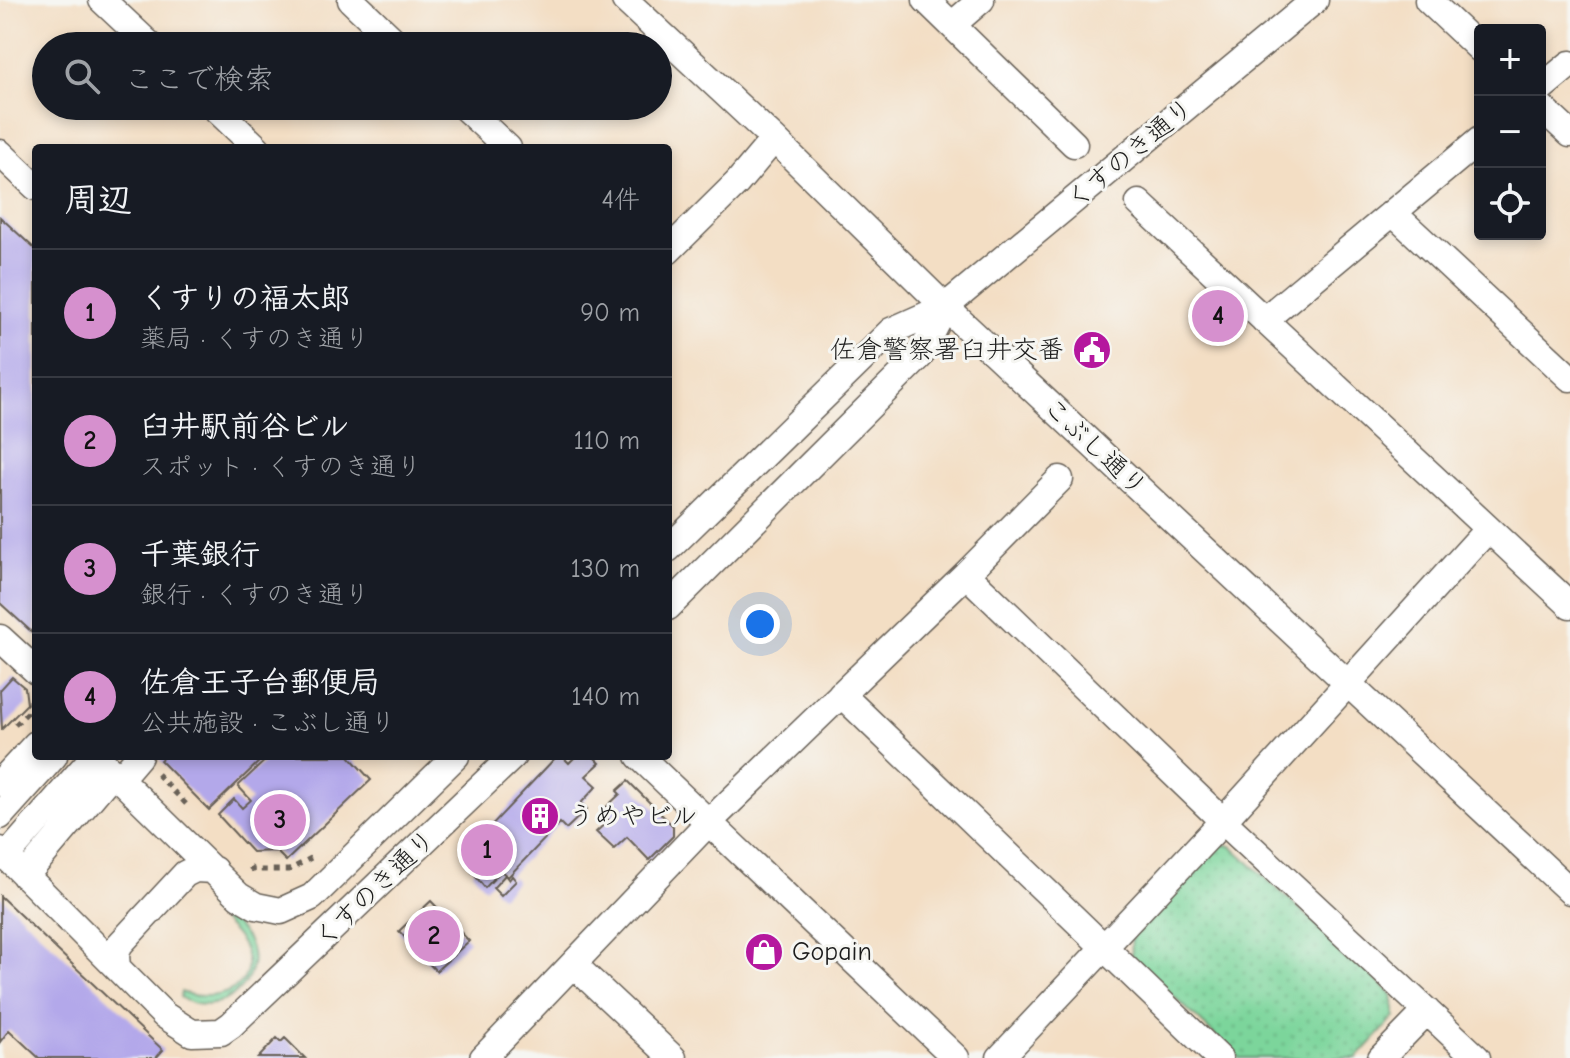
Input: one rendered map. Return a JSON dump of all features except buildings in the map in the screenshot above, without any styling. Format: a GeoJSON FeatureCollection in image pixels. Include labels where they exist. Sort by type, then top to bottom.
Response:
{"type":"FeatureCollection","features":[{"type":"Feature","properties":{"kind":"street"},"geometry":{"type":"LineString","coordinates":[[102,0],[136,32]]}},
{"type":"Feature","properties":{"kind":"street"},"geometry":{"type":"LineString","coordinates":[[351,0],[384,32]]}},
{"type":"Feature","properties":{"kind":"street","name":"こぶし通り"},"geometry":{"type":"LineString","coordinates":[[625,0],[659,32]]}},
{"type":"Feature","properties":{"kind":"street"},"geometry":{"type":"LineString","coordinates":[[926,0],[1074,144]]}},
{"type":"Feature","properties":{"kind":"street"},"geometry":{"type":"LineString","coordinates":[[952,25],[981,0]]}},
{"type":"Feature","properties":{"kind":"street","name":"くすのき通り"},"geometry":{"type":"LineString","coordinates":[[672,545],[891,331],[945,307],[1315,0]]}},
{"type":"Feature","properties":{"kind":"street"},"geometry":{"type":"LineString","coordinates":[[1428,0],[1474,43]]}},
{"type":"Feature","properties":{"kind":"street","name":"こぶし通り"},"geometry":{"type":"LineString","coordinates":[[672,44],[945,307],[1570,891]]}},
{"type":"Feature","properties":{"kind":"street"},"geometry":{"type":"LineString","coordinates":[[1546,84],[1570,64]]}},
{"type":"Feature","properties":{"kind":"street"},"geometry":{"type":"LineString","coordinates":[[1546,112],[1570,134]]}},
{"type":"Feature","properties":{"kind":"street"},"geometry":{"type":"LineString","coordinates":[[228,120],[253,144]]}},
{"type":"Feature","properties":{"kind":"street"},"geometry":{"type":"LineString","coordinates":[[478,120],[504,144]]}},
{"type":"Feature","properties":{"kind":"street"},"geometry":{"type":"LineString","coordinates":[[672,247],[737,183],[774,139]]}},
{"type":"Feature","properties":{"kind":"street"},"geometry":{"type":"LineString","coordinates":[[1264,320],[1474,145]]}},
{"type":"Feature","properties":{"kind":"street"},"geometry":{"type":"LineString","coordinates":[[0,153],[32,183]]}},
{"type":"Feature","properties":{"kind":"street"},"geometry":{"type":"LineString","coordinates":[[1139,203],[1570,605]]}},
{"type":"Feature","properties":{"kind":"street"},"geometry":{"type":"LineString","coordinates":[[1393,213],[1570,378]]}},
{"type":"Feature","properties":{"kind":"street","name":"くすのき通り"},"geometry":{"type":"LineString","coordinates":[[672,603],[920,356],[945,307]]}},
{"type":"Feature","properties":{"kind":"street"},"geometry":{"type":"LineString","coordinates":[[483,1058],[708,823],[1060,479]]}},
{"type":"Feature","properties":{"kind":"street"},"geometry":{"type":"LineString","coordinates":[[1000,1058],[1223,821],[1488,529]]}},
{"type":"Feature","properties":{"kind":"street"},"geometry":{"type":"LineString","coordinates":[[966,574],[1223,821],[1477,1058]]}},
{"type":"Feature","properties":{"kind":"street"},"geometry":{"type":"LineString","coordinates":[[0,638],[32,667]]}},
{"type":"Feature","properties":{"kind":"street"},"geometry":{"type":"LineString","coordinates":[[841,694],[1219,1058]]}},
{"type":"Feature","properties":{"kind":"street"},"geometry":{"type":"LineString","coordinates":[[0,783],[32,748]]}},
{"type":"Feature","properties":{"kind":"street"},"geometry":{"type":"LineString","coordinates":[[0,816],[50,760]]}},
{"type":"Feature","properties":{"kind":"street","name":"くすのき通り"},"geometry":{"type":"LineString","coordinates":[[214,870],[239,896],[256,906],[281,911],[312,897],[452,760]]}},
{"type":"Feature","properties":{"kind":"street","name":"くすのき通り"},"geometry":{"type":"LineString","coordinates":[[200,1058],[222,1031],[306,956],[509,760]]}},
{"type":"Feature","properties":{"kind":"street"},"geometry":{"type":"LineString","coordinates":[[643,760],[956,1058]]}},
{"type":"Feature","properties":{"kind":"street"},"geometry":{"type":"LineString","coordinates":[[146,763],[106,765],[2,852],[164,1015],[192,1033],[222,1031]]}},
{"type":"Feature","properties":{"kind":"street"},"geometry":{"type":"LineString","coordinates":[[106,765],[214,870]]}},
{"type":"Feature","properties":{"kind":"street"},"geometry":{"type":"LineString","coordinates":[[25,876],[106,765]]}},
{"type":"Feature","properties":{"kind":"street"},"geometry":{"type":"LineString","coordinates":[[117,968],[119,945],[185,874],[195,869],[214,870]]}},
{"type":"Feature","properties":{"kind":"street"},"geometry":{"type":"LineString","coordinates":[[573,964],[673,1058]]}},
{"type":"Feature","properties":{"kind":"street"},"geometry":{"type":"LineString","coordinates":[[1381,1058],[1427,1011]]}},
{"type":"Feature","properties":{"kind":"path"},"geometry":{"type":"LineString","coordinates":[[146,763],[190,807]]}},
{"type":"Feature","properties":{"kind":"path"},"geometry":{"type":"LineString","coordinates":[[242,860],[253,870],[289,870],[312,858],[322,848]]}},
{"type":"Feature","properties":{"kind":"green space"},"geometry":{"type":"Polygon","coordinates":[[[1219,844],[1231,846],[1392,994],[1395,1017],[1357,1058],[1239,1058],[1132,957],[1131,935],[1219,844]]]}},
{"type":"Feature","properties":{"kind":"green space"},"geometry":{"type":"Polygon","coordinates":[[[210,900],[247,938],[252,956],[251,971],[244,984],[222,1001],[208,1005],[180,997],[181,992],[205,996],[229,991],[245,977],[247,966],[242,946],[208,907],[210,900]]]}},
{"type":"Feature","properties":{"kind":"place","name":"佐倉王子台郵便局"},"geometry":{"type":"Point","coordinates":[1218,316]}},
{"type":"Feature","properties":{"kind":"place","name":"佐倉警察署臼井交番"},"geometry":{"type":"Point","coordinates":[1092,350]}},
{"type":"Feature","properties":{"kind":"place","name":"うめやビル"},"geometry":{"type":"Point","coordinates":[540,816]}},
{"type":"Feature","properties":{"kind":"place","name":"千葉銀行"},"geometry":{"type":"Point","coordinates":[280,820]}},
{"type":"Feature","properties":{"kind":"place","name":"くすりの福太郎"},"geometry":{"type":"Point","coordinates":[487,850]}},
{"type":"Feature","properties":{"kind":"place","name":"臼井駅前谷ビル"},"geometry":{"type":"Point","coordinates":[434,936]}},
{"type":"Feature","properties":{"kind":"place","name":"Gopain"},"geometry":{"type":"Point","coordinates":[764,952]}}]}
